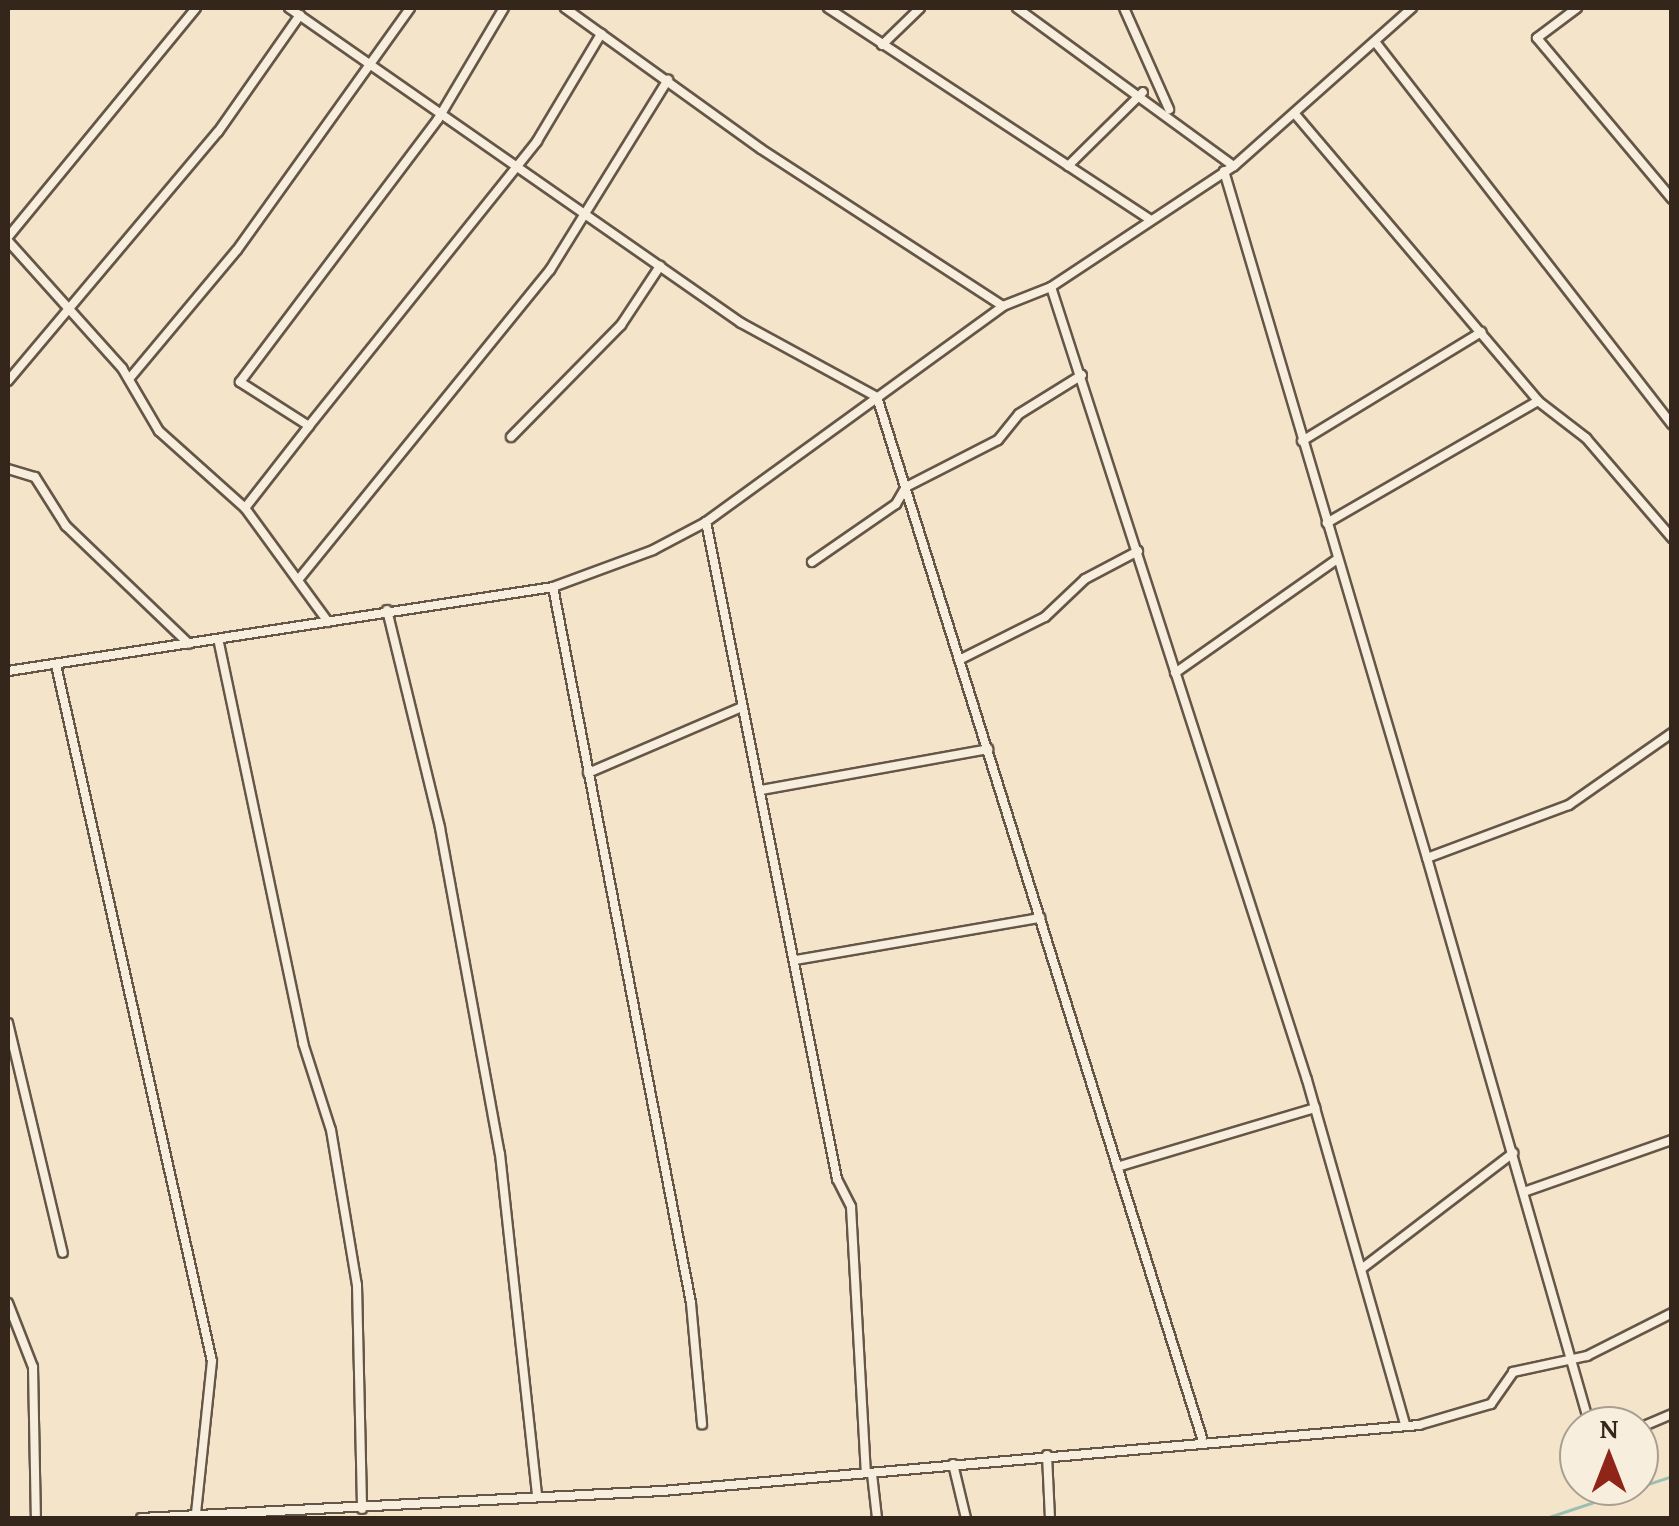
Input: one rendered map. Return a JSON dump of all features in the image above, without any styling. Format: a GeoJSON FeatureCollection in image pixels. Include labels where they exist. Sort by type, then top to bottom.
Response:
{"type":"FeatureCollection","features":[{"type":"Feature","properties":{"kind":"street"},"geometry":{"type":"LineString","coordinates":[[196,8],[8,239],[129,378],[158,430],[245,508],[328,622]]}},
{"type":"Feature","properties":{"kind":"street"},"geometry":{"type":"LineString","coordinates":[[289,8],[513,171],[876,397],[1202,1438]]}},
{"type":"Feature","properties":{"kind":"street"},"geometry":{"type":"LineString","coordinates":[[129,378],[369,67],[410,8]]}},
{"type":"Feature","properties":{"kind":"street"},"geometry":{"type":"LineString","coordinates":[[309,426],[270,395],[242,392],[240,382],[438,119],[504,8]]}},
{"type":"Feature","properties":{"kind":"street"},"geometry":{"type":"LineString","coordinates":[[566,8],[1003,306]]}},
{"type":"Feature","properties":{"kind":"street"},"geometry":{"type":"LineString","coordinates":[[828,8],[1151,220]]}},
{"type":"Feature","properties":{"kind":"street"},"geometry":{"type":"LineString","coordinates":[[882,45],[920,8]]}},
{"type":"Feature","properties":{"kind":"street"},"geometry":{"type":"LineString","coordinates":[[1017,8],[1144,92],[1234,166]]}},
{"type":"Feature","properties":{"kind":"street"},"geometry":{"type":"LineString","coordinates":[[1124,8],[1170,113]]}},
{"type":"Feature","properties":{"kind":"street"},"geometry":{"type":"LineString","coordinates":[[8,671],[219,643],[387,610],[552,587],[706,522],[1003,306],[1051,288],[1234,166],[1412,8]]}},
{"type":"Feature","properties":{"kind":"street"},"geometry":{"type":"LineString","coordinates":[[1577,8],[1537,38],[1672,199]]}},
{"type":"Feature","properties":{"kind":"street"},"geometry":{"type":"LineString","coordinates":[[8,380],[218,132],[300,14]]}},
{"type":"Feature","properties":{"kind":"street"},"geometry":{"type":"LineString","coordinates":[[245,508],[513,171],[601,34]]}},
{"type":"Feature","properties":{"kind":"street"},"geometry":{"type":"LineString","coordinates":[[1376,43],[1671,424]]}},
{"type":"Feature","properties":{"kind":"street"},"geometry":{"type":"LineString","coordinates":[[298,580],[588,217],[668,80]]}},
{"type":"Feature","properties":{"kind":"street"},"geometry":{"type":"LineString","coordinates":[[1068,166],[1144,92]]}},
{"type":"Feature","properties":{"kind":"street"},"geometry":{"type":"LineString","coordinates":[[1295,114],[1538,401],[1586,438],[1671,537]]}},
{"type":"Feature","properties":{"kind":"street"},"geometry":{"type":"LineString","coordinates":[[1224,171],[1584,1406]]}},
{"type":"Feature","properties":{"kind":"street"},"geometry":{"type":"LineString","coordinates":[[511,437],[620,324],[660,266]]}},
{"type":"Feature","properties":{"kind":"street"},"geometry":{"type":"LineString","coordinates":[[1051,288],[1315,1108],[1364,1267],[1405,1426]]}},
{"type":"Feature","properties":{"kind":"street"},"geometry":{"type":"LineString","coordinates":[[1302,440],[1480,332]]}},
{"type":"Feature","properties":{"kind":"street"},"geometry":{"type":"LineString","coordinates":[[812,562],[896,504],[906,487],[998,440],[1019,414],[1082,376]]}},
{"type":"Feature","properties":{"kind":"street"},"geometry":{"type":"LineString","coordinates":[[1327,523],[1538,401]]}},
{"type":"Feature","properties":{"kind":"street"},"geometry":{"type":"LineString","coordinates":[[8,469],[35,477],[66,526],[189,644]]}},
{"type":"Feature","properties":{"kind":"street"},"geometry":{"type":"LineString","coordinates":[[706,522],[740,708],[761,790],[837,1179],[851,1208],[869,1474],[877,1518]]}},
{"type":"Feature","properties":{"kind":"street"},"geometry":{"type":"LineString","coordinates":[[959,660],[1044,617],[1084,579],[1138,550]]}},
{"type":"Feature","properties":{"kind":"street"},"geometry":{"type":"LineString","coordinates":[[1175,672],[1337,559]]}},
{"type":"Feature","properties":{"kind":"street"},"geometry":{"type":"LineString","coordinates":[[552,587],[692,1303],[702,1425]]}},
{"type":"Feature","properties":{"kind":"street"},"geometry":{"type":"LineString","coordinates":[[387,610],[438,817],[500,1154],[537,1494]]}},
{"type":"Feature","properties":{"kind":"street"},"geometry":{"type":"LineString","coordinates":[[219,643],[303,1044],[331,1130],[357,1284],[362,1509]]}},
{"type":"Feature","properties":{"kind":"street"},"geometry":{"type":"LineString","coordinates":[[56,665],[212,1361],[196,1514]]}},
{"type":"Feature","properties":{"kind":"street"},"geometry":{"type":"LineString","coordinates":[[588,773],[740,708]]}},
{"type":"Feature","properties":{"kind":"street"},"geometry":{"type":"LineString","coordinates":[[1427,858],[1568,805],[1672,733]]}},
{"type":"Feature","properties":{"kind":"street"},"geometry":{"type":"LineString","coordinates":[[761,790],[988,749]]}},
{"type":"Feature","properties":{"kind":"street"},"geometry":{"type":"LineString","coordinates":[[796,960],[1040,918]]}},
{"type":"Feature","properties":{"kind":"street"},"geometry":{"type":"LineString","coordinates":[[8,1024],[63,1253]]}},
{"type":"Feature","properties":{"kind":"street"},"geometry":{"type":"LineString","coordinates":[[1117,1167],[1315,1108]]}},
{"type":"Feature","properties":{"kind":"street"},"geometry":{"type":"LineString","coordinates":[[1524,1192],[1672,1140]]}},
{"type":"Feature","properties":{"kind":"street"},"geometry":{"type":"LineString","coordinates":[[1364,1267],[1512,1153]]}},
{"type":"Feature","properties":{"kind":"street"},"geometry":{"type":"LineString","coordinates":[[8,1303],[34,1367],[36,1518]]}},
{"type":"Feature","properties":{"kind":"street"},"geometry":{"type":"LineString","coordinates":[[141,1518],[448,1504],[537,1494],[869,1474],[1202,1438],[1405,1426],[1481,1409],[1502,1377],[1569,1358],[1672,1313]]}},
{"type":"Feature","properties":{"kind":"street"},"geometry":{"type":"LineString","coordinates":[[1047,1455],[1050,1518]]}},
{"type":"Feature","properties":{"kind":"street"},"geometry":{"type":"LineString","coordinates":[[952,1464],[966,1518]]}},
{"type":"Feature","properties":{"kind":"street"},"geometry":{"type":"LineString","coordinates":[[448,1504],[449,1518]]}},
{"type":"Feature","properties":{"kind":"waterway"},"geometry":{"type":"LineString","coordinates":[[1546,1518],[1672,1476]]}}]}
